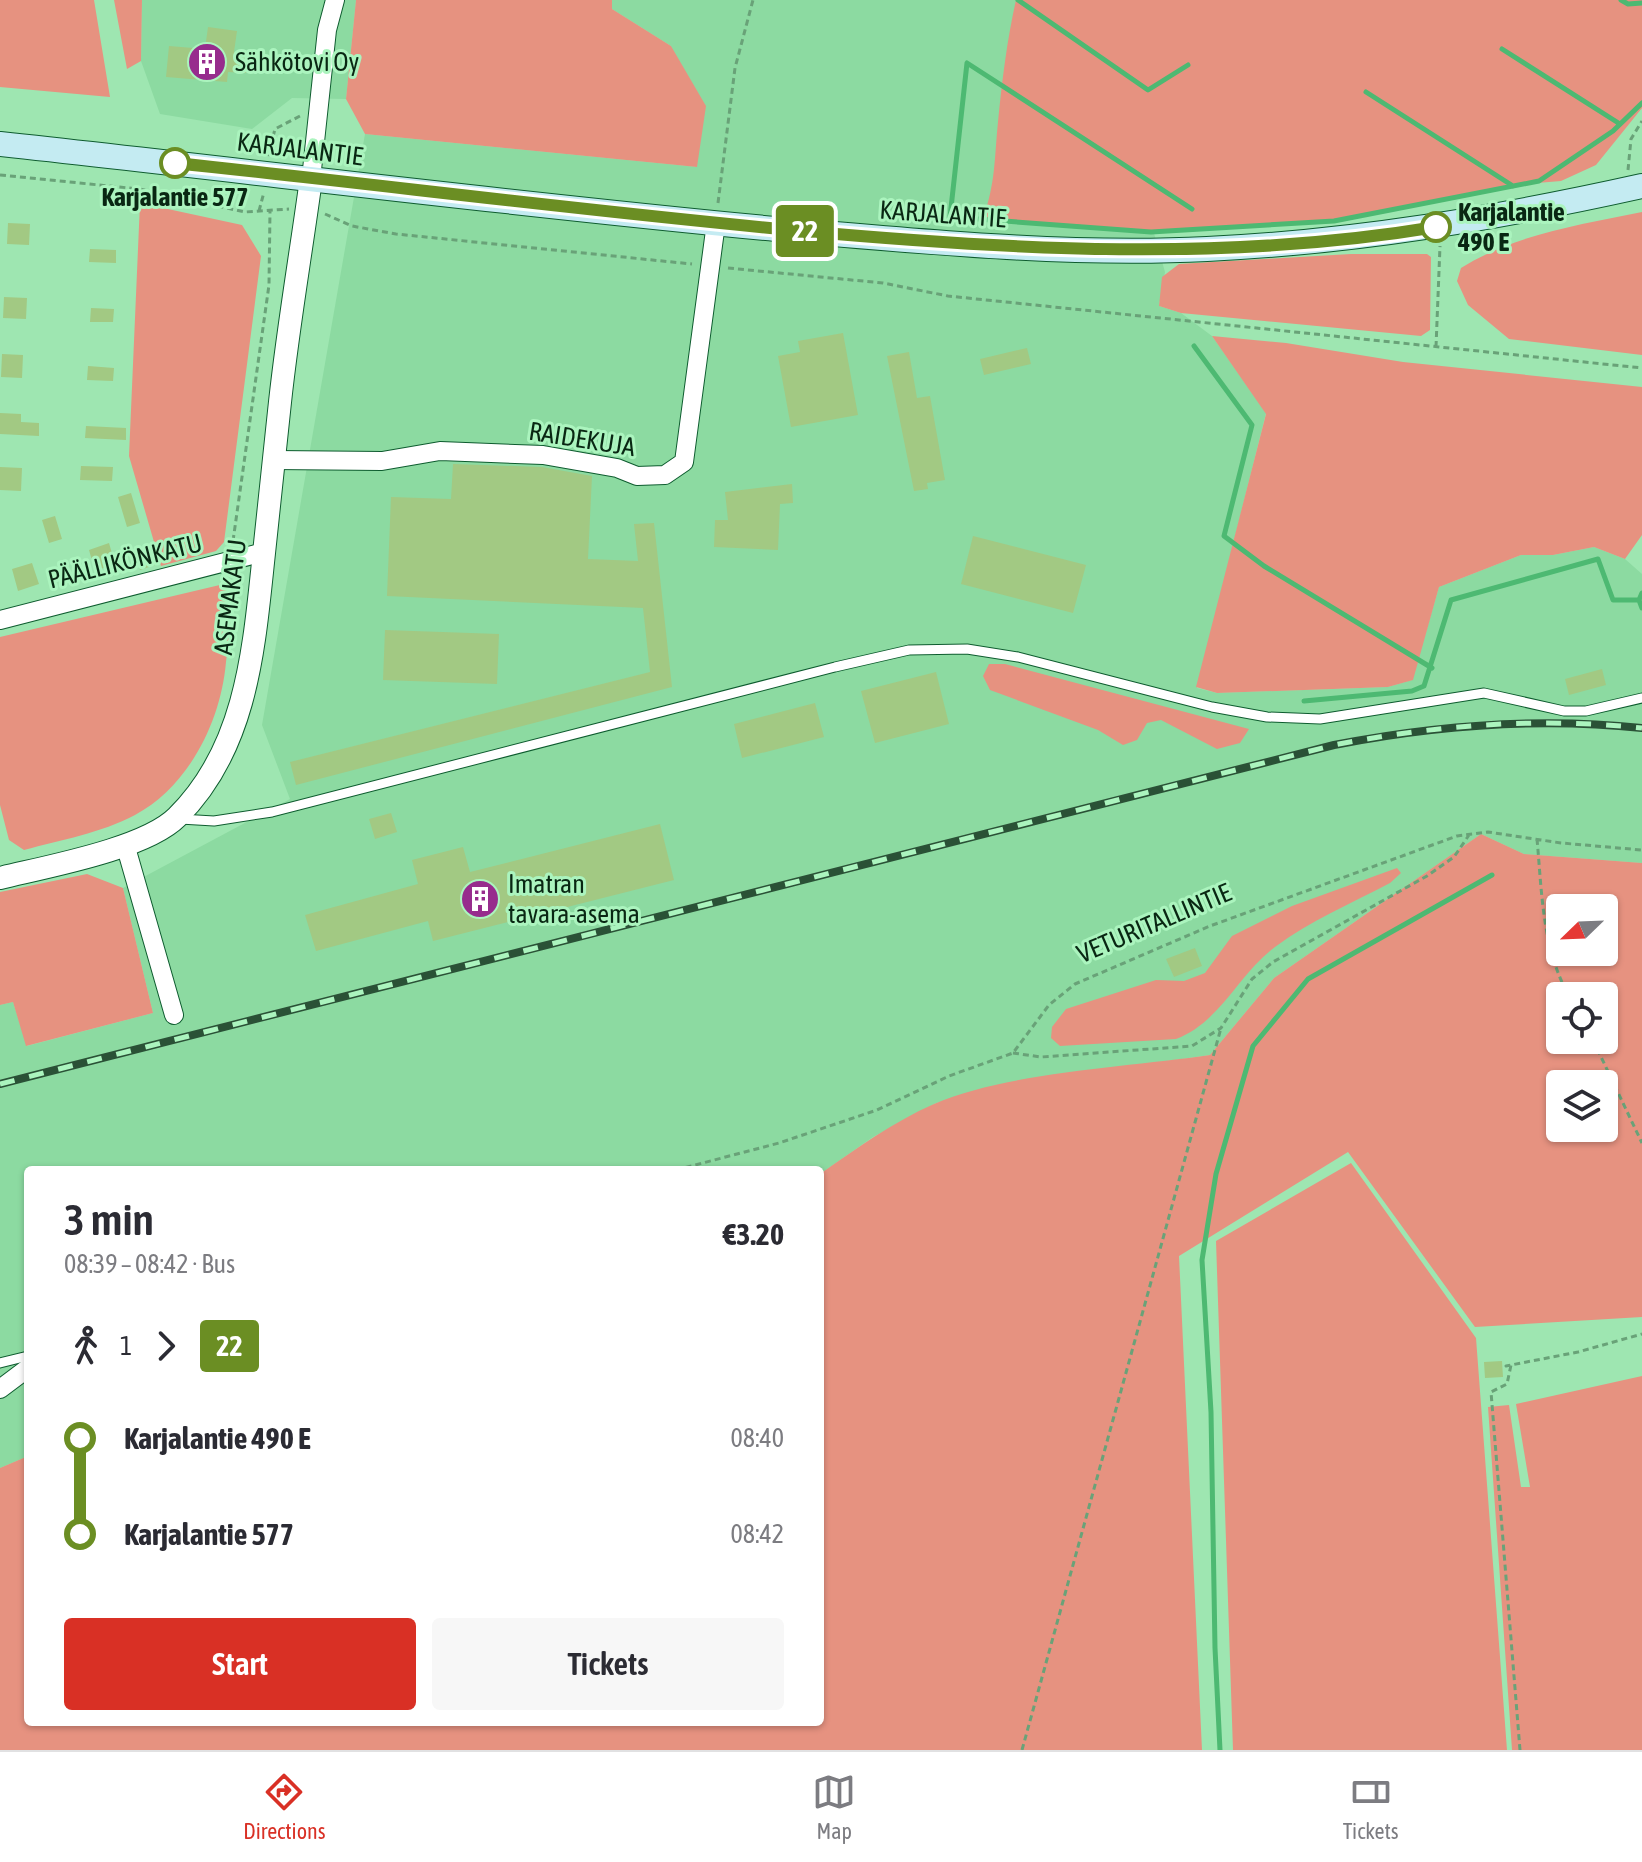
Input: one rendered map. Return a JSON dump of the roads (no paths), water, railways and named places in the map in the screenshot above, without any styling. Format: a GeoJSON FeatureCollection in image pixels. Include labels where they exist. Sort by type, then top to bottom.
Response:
{"type":"FeatureCollection","features":[{"type":"Feature","properties":{"kind":"main road","name":"KARJALANTIE"},"geometry":{"type":"LineString","coordinates":[[0,144],[716,223],[942,243],[1113,250],[1205,250],[1323,241],[1439,227],[1637,187]]}},
{"type":"Feature","properties":{"kind":"street"},"geometry":{"type":"LineString","coordinates":[[311,179],[327,30],[335,0]]}},
{"type":"Feature","properties":{"kind":"street","name":"ASEMAKATU"},"geometry":{"type":"LineString","coordinates":[[1,874],[125,844],[175,819],[215,766],[243,701],[256,631],[311,179]]}},
{"type":"Feature","properties":{"kind":"street","name":"RAIDEKUJA"},"geometry":{"type":"LineString","coordinates":[[275,460],[382,461],[440,451],[514,454],[588,463],[637,476],[665,475],[684,462],[716,223]]}},
{"type":"Feature","properties":{"kind":"street","name":"PÄÄLLIKÖNKATU"},"geometry":{"type":"LineString","coordinates":[[0,619],[264,552]]}},
{"type":"Feature","properties":{"kind":"street"},"geometry":{"type":"LineString","coordinates":[[125,844],[174,1015]]}},
{"type":"Feature","properties":{"kind":"street"},"geometry":{"type":"LineString","coordinates":[[0,1389],[24,1371]]}},
{"type":"Feature","properties":{"kind":"lane"},"geometry":{"type":"LineString","coordinates":[[175,819],[214,821],[272,812],[835,667],[936,647],[1018,657],[1212,707],[1267,717],[1320,719],[1484,693],[1564,711],[1586,711],[1642,698]]}},
{"type":"Feature","properties":{"kind":"lane"},"geometry":{"type":"LineString","coordinates":[[0,1363],[24,1357]]}},
{"type":"Feature","properties":{"kind":"waterway"},"geometry":{"type":"LineString","coordinates":[[1018,0],[1148,90],[1188,65]]}},
{"type":"Feature","properties":{"kind":"waterway"},"geometry":{"type":"LineString","coordinates":[[1621,0],[1628,4],[1642,3]]}},
{"type":"Feature","properties":{"kind":"waterway"},"geometry":{"type":"LineString","coordinates":[[1502,49],[1620,124]]}},
{"type":"Feature","properties":{"kind":"waterway"},"geometry":{"type":"LineString","coordinates":[[1192,209],[967,63],[950,217],[1151,232],[1334,221],[1539,181],[1613,131],[1642,103]]}},
{"type":"Feature","properties":{"kind":"waterway"},"geometry":{"type":"LineString","coordinates":[[1366,92],[1513,186]]}},
{"type":"Feature","properties":{"kind":"waterway"},"geometry":{"type":"LineString","coordinates":[[1194,346],[1252,425],[1224,536],[1264,566],[1432,668]]}},
{"type":"Feature","properties":{"kind":"waterway"},"geometry":{"type":"LineString","coordinates":[[1304,701],[1412,691],[1424,686],[1451,600],[1598,559],[1613,600],[1639,600]]}},
{"type":"Feature","properties":{"kind":"waterway"},"geometry":{"type":"LineString","coordinates":[[1642,593],[1639,600],[1642,608]]}},
{"type":"Feature","properties":{"kind":"waterway"},"geometry":{"type":"LineString","coordinates":[[1220,1750],[1211,1412],[1202,1260],[1216,1174],[1253,1046],[1308,979],[1492,875]]}},
{"type":"Feature","properties":{"kind":"railway"},"geometry":{"type":"LineString","coordinates":[[0,1084],[1334,745],[1411,732],[1487,725],[1564,723],[1642,728]]}},
{"type":"Feature","properties":{"kind":"place","name":"Sähkötovi Oy"},"geometry":{"type":"Point","coordinates":[207,62]}},
{"type":"Feature","properties":{"kind":"place","name":"Karjalantie 577"},"geometry":{"type":"Point","coordinates":[175,163]}},
{"type":"Feature","properties":{"kind":"place","name":"Karjalantie 490 E"},"geometry":{"type":"Point","coordinates":[1436,227]}},
{"type":"Feature","properties":{"kind":"place","name":"Imatran tavara-asema"},"geometry":{"type":"Point","coordinates":[480,899]}}]}
